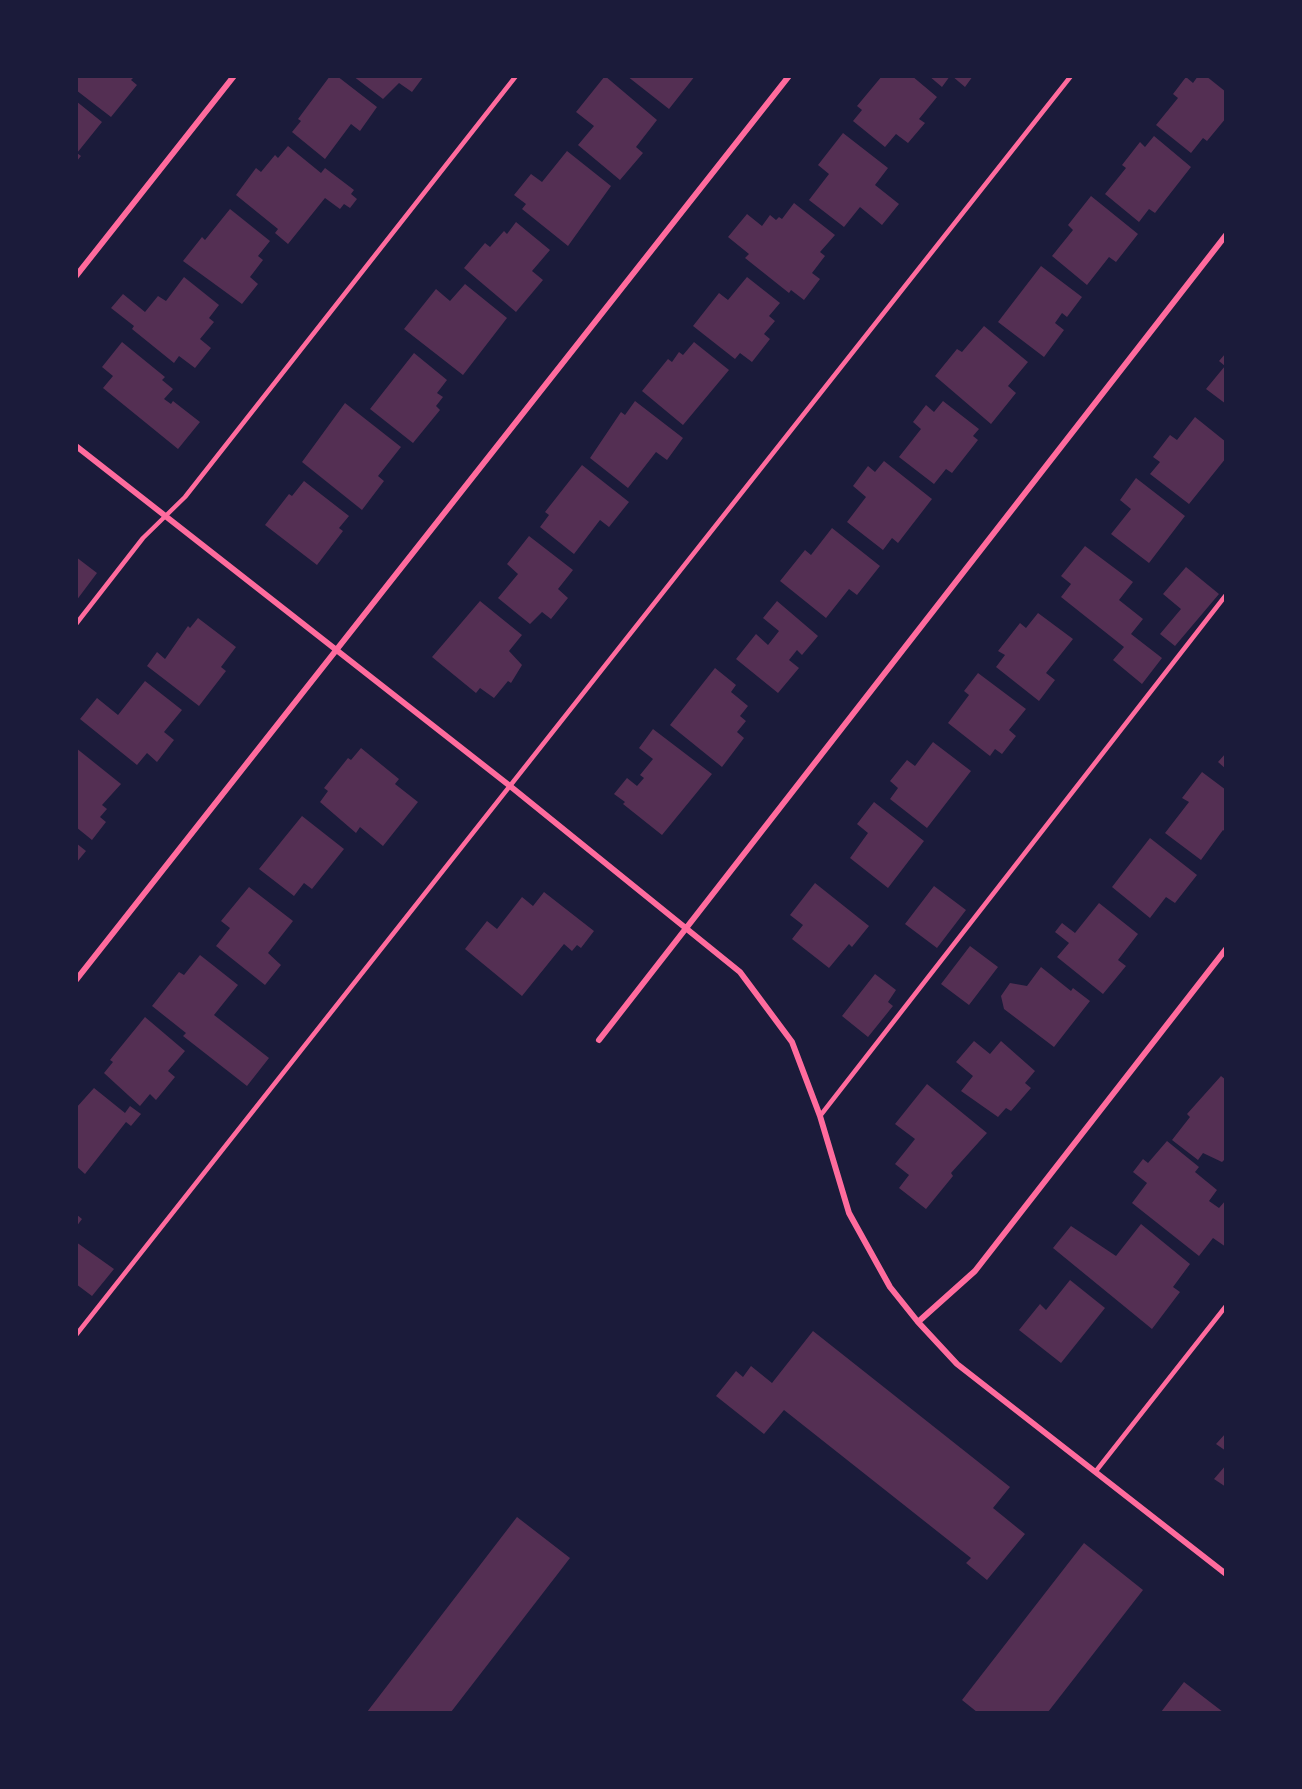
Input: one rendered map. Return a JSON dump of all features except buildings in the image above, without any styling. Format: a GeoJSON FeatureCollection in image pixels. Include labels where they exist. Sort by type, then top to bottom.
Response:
{"type":"FeatureCollection","features":[{"type":"Feature","properties":{"kind":"street"},"geometry":{"type":"LineString","coordinates":[[76,276],[234,76]]}},
{"type":"Feature","properties":{"kind":"street"},"geometry":{"type":"LineString","coordinates":[[76,980],[789,76]]}},
{"type":"Feature","properties":{"kind":"street"},"geometry":{"type":"LineString","coordinates":[[599,1040],[1226,236]]}},
{"type":"Feature","properties":{"kind":"street"},"geometry":{"type":"LineString","coordinates":[[76,446],[336,652],[510,786],[740,972],[792,1042],[820,1116],[849,1213],[890,1287],[918,1322],[957,1364],[1226,1574]]}},
{"type":"Feature","properties":{"kind":"street"},"geometry":{"type":"LineString","coordinates":[[918,1322],[975,1271],[1226,949]]}},
{"type":"Feature","properties":{"kind":"lane"},"geometry":{"type":"LineString","coordinates":[[76,624],[143,538],[185,496],[516,76]]}},
{"type":"Feature","properties":{"kind":"lane"},"geometry":{"type":"LineString","coordinates":[[76,1335],[1071,76]]}},
{"type":"Feature","properties":{"kind":"lane"},"geometry":{"type":"LineString","coordinates":[[820,1116],[1226,595]]}},
{"type":"Feature","properties":{"kind":"lane"},"geometry":{"type":"LineString","coordinates":[[1096,1471],[1226,1306]]}}]}
